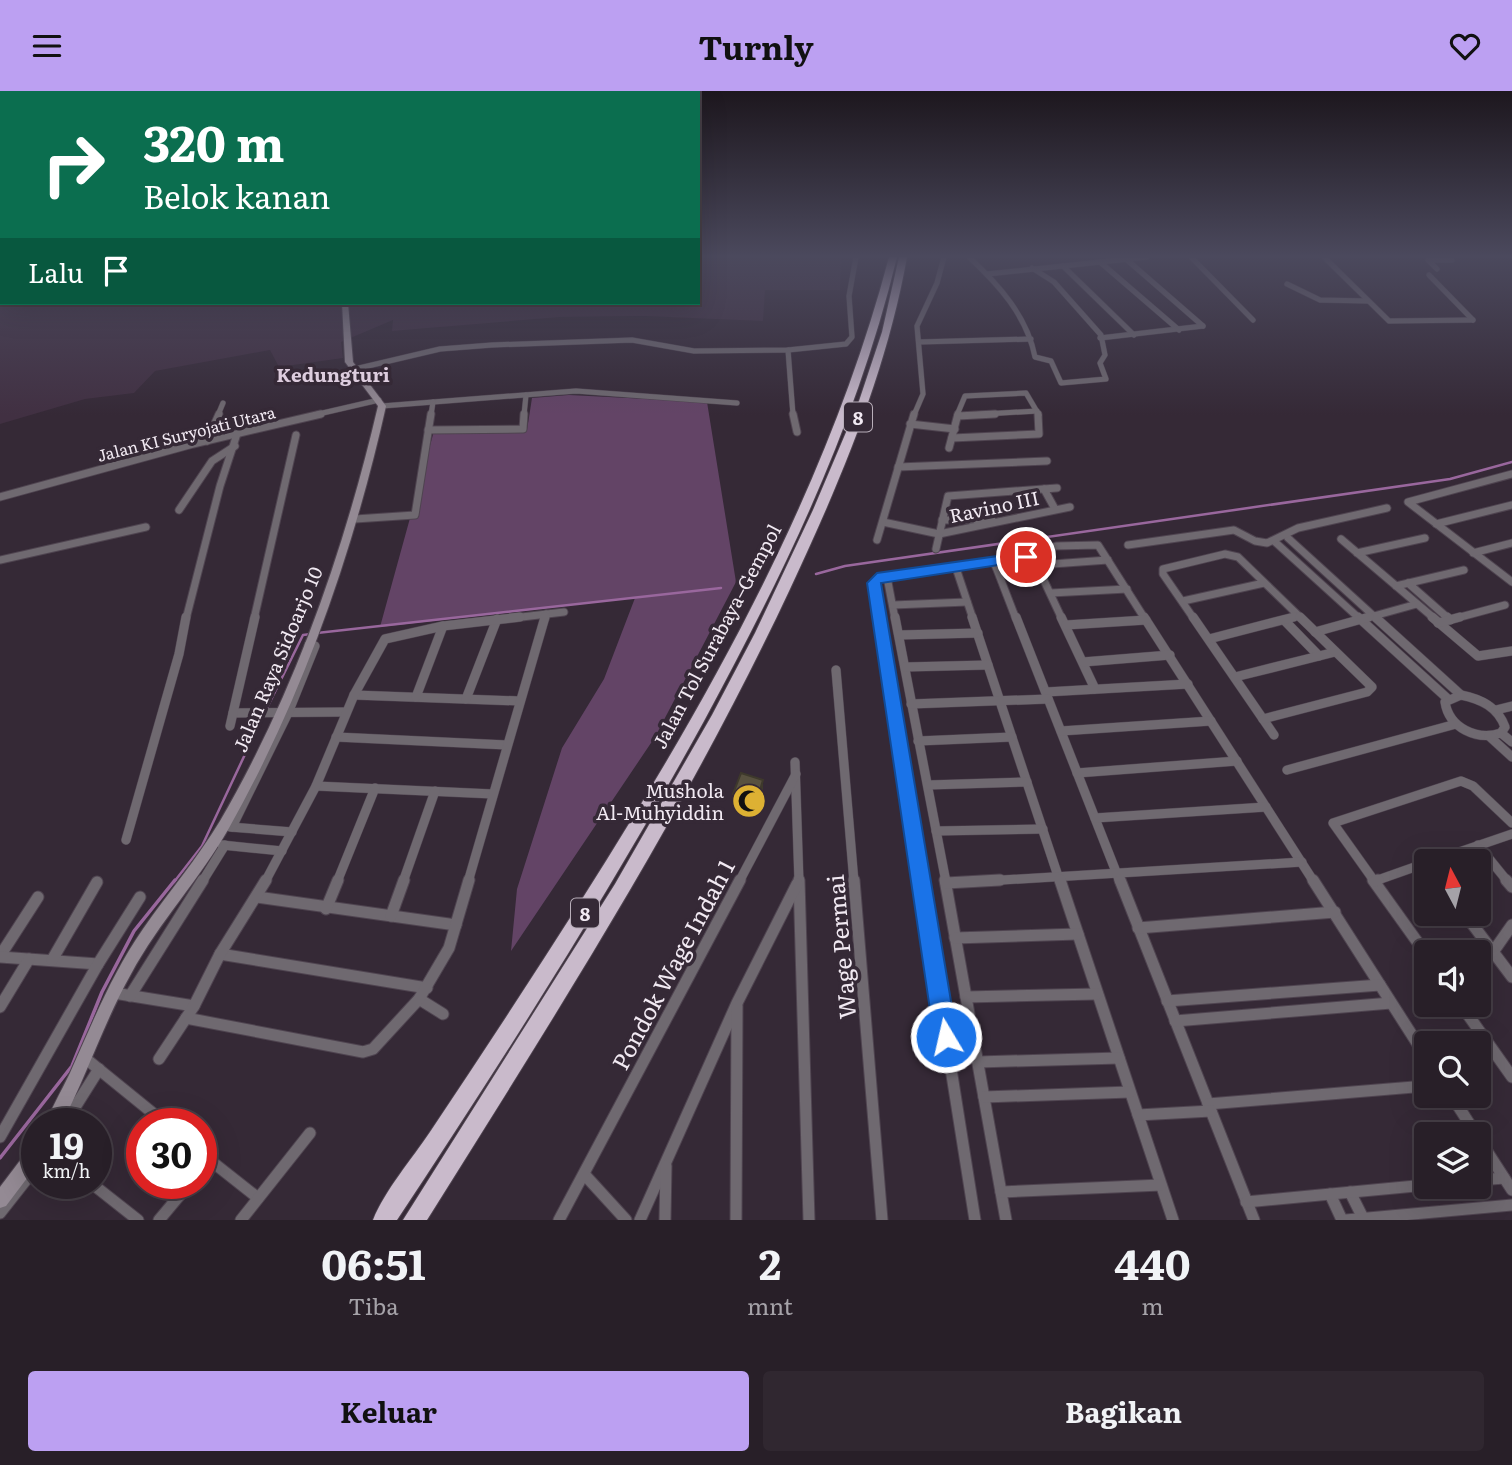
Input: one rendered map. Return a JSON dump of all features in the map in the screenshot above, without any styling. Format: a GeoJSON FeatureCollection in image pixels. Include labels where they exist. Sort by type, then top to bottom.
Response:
{"type":"FeatureCollection","features":[{"type":"Feature","properties":{"kind":"highway","name":"Jalan Tol Surabaya–Gempol"},"geometry":{"type":"LineString","coordinates":[[384,1220],[571,936],[678,754],[750,622],[784,555],[847,409],[869,349],[879,310]]}},
{"type":"Feature","properties":{"kind":"highway","name":"Jalan Tol Surabaya–Gempol"},"geometry":{"type":"LineString","coordinates":[[414,1220],[577,963],[723,711],[757,646],[836,473],[866,395],[891,310]]}},
{"type":"Feature","properties":{"kind":"street"},"geometry":{"type":"LineString","coordinates":[[345,310],[347,357],[381,403]]}},
{"type":"Feature","properties":{"kind":"street"},"geometry":{"type":"LineString","coordinates":[[355,369],[440,349],[492,345],[632,340],[694,351],[819,349],[850,341],[849,310]]}},
{"type":"Feature","properties":{"kind":"street"},"geometry":{"type":"LineString","coordinates":[[877,540],[910,424],[923,394],[917,326],[925,310]]}},
{"type":"Feature","properties":{"kind":"street"},"geometry":{"type":"LineString","coordinates":[[1015,310],[1031,339],[1035,357],[1051,361],[1061,383],[1065,384],[1107,378],[1100,363],[1105,355],[1101,335],[1079,310]]}},
{"type":"Feature","properties":{"kind":"street"},"geometry":{"type":"LineString","coordinates":[[1108,310],[1134,335]]}},
{"type":"Feature","properties":{"kind":"street"},"geometry":{"type":"LineString","coordinates":[[1156,310],[1180,330]]}},
{"type":"Feature","properties":{"kind":"street"},"geometry":{"type":"LineString","coordinates":[[1100,338],[1203,326],[1184,310]]}},
{"type":"Feature","properties":{"kind":"street"},"geometry":{"type":"LineString","coordinates":[[1243,310],[1253,320]]}},
{"type":"Feature","properties":{"kind":"street"},"geometry":{"type":"LineString","coordinates":[[1376,310],[1386,320],[1473,320],[1463,310]]}},
{"type":"Feature","properties":{"kind":"street"},"geometry":{"type":"LineString","coordinates":[[919,342],[1031,339]]}},
{"type":"Feature","properties":{"kind":"street"},"geometry":{"type":"LineString","coordinates":[[741,341],[742,351]]}},
{"type":"Feature","properties":{"kind":"street"},"geometry":{"type":"LineString","coordinates":[[788,350],[791,405],[797,432]]}},
{"type":"Feature","properties":{"kind":"street"},"geometry":{"type":"LineString","coordinates":[[499,397],[502,387]]}},
{"type":"Feature","properties":{"kind":"street","name":"Jalan KI Suryojati Utara"},"geometry":{"type":"LineString","coordinates":[[0,497],[208,440],[381,403],[433,402],[576,391],[737,403]]}},
{"type":"Feature","properties":{"kind":"street"},"geometry":{"type":"LineString","coordinates":[[949,448],[962,398],[1026,393],[1030,395],[1037,411],[1041,433],[952,438]]}},
{"type":"Feature","properties":{"kind":"street"},"geometry":{"type":"LineString","coordinates":[[428,431],[523,429],[526,395]]}},
{"type":"Feature","properties":{"kind":"street"},"geometry":{"type":"LineString","coordinates":[[355,519],[415,515],[433,402]]}},
{"type":"Feature","properties":{"kind":"street"},"geometry":{"type":"LineString","coordinates":[[208,440],[223,403]]}},
{"type":"Feature","properties":{"kind":"street","name":"Jalan Raya Sidoarjo 10"},"geometry":{"type":"LineString","coordinates":[[61,1108],[114,993],[140,944],[218,845],[281,713],[355,519],[381,403]]}},
{"type":"Feature","properties":{"kind":"street"},"geometry":{"type":"LineString","coordinates":[[958,416],[1037,411]]}},
{"type":"Feature","properties":{"kind":"street"},"geometry":{"type":"LineString","coordinates":[[910,424],[955,429]]}},
{"type":"Feature","properties":{"kind":"street"},"geometry":{"type":"LineString","coordinates":[[126,840],[178,654],[190,597],[220,486],[237,434]]}},
{"type":"Feature","properties":{"kind":"street"},"geometry":{"type":"LineString","coordinates":[[230,726],[296,435]]}},
{"type":"Feature","properties":{"kind":"street"},"geometry":{"type":"LineString","coordinates":[[179,510],[212,461],[235,446]]}},
{"type":"Feature","properties":{"kind":"street"},"geometry":{"type":"LineString","coordinates":[[898,467],[1047,461]]}},
{"type":"Feature","properties":{"kind":"street"},"geometry":{"type":"LineString","coordinates":[[1512,474],[1408,501],[1512,582]]}},
{"type":"Feature","properties":{"kind":"street"},"geometry":{"type":"LineString","coordinates":[[936,549],[947,497],[950,495],[1057,488]]}},
{"type":"Feature","properties":{"kind":"street"},"geometry":{"type":"LineString","coordinates":[[1044,489],[1055,509]]}},
{"type":"Feature","properties":{"kind":"street"},"geometry":{"type":"LineString","coordinates":[[1436,524],[1512,505]]}},
{"type":"Feature","properties":{"kind":"street","name":"Ravino III"},"geometry":{"type":"LineString","coordinates":[[883,522],[939,534],[1070,507]]}},
{"type":"Feature","properties":{"kind":"street"},"geometry":{"type":"LineString","coordinates":[[1128,545],[1238,530],[1258,542],[1274,541],[1288,538],[1298,528],[1387,508]]}},
{"type":"Feature","properties":{"kind":"street"},"geometry":{"type":"LineString","coordinates":[[942,520],[1008,519]]}},
{"type":"Feature","properties":{"kind":"street"},"geometry":{"type":"LineString","coordinates":[[0,560],[146,527]]}},
{"type":"Feature","properties":{"kind":"street"},"geometry":{"type":"LineString","coordinates":[[1288,538],[1461,695],[1483,701],[1496,710],[1504,727],[1501,733],[1489,736],[1472,733],[1456,723],[1447,713],[1448,699]]}},
{"type":"Feature","properties":{"kind":"street"},"geometry":{"type":"LineString","coordinates":[[1357,552],[1425,538]]}},
{"type":"Feature","properties":{"kind":"street"},"geometry":{"type":"LineString","coordinates":[[1342,539],[1479,657],[1512,650]]}},
{"type":"Feature","properties":{"kind":"street"},"geometry":{"type":"LineString","coordinates":[[1274,541],[1448,699]]}},
{"type":"Feature","properties":{"kind":"street"},"geometry":{"type":"LineString","coordinates":[[1473,553],[1512,543]]}},
{"type":"Feature","properties":{"kind":"street"},"geometry":{"type":"LineString","coordinates":[[975,1220],[874,583],[877,578],[994,562],[1032,555],[1047,547],[1096,544],[1170,655],[1414,1038]]}},
{"type":"Feature","properties":{"kind":"street"},"geometry":{"type":"LineString","coordinates":[[1263,719],[1371,690],[1368,682],[1233,554],[1170,565],[1162,571],[1263,719],[1275,735]]}},
{"type":"Feature","properties":{"kind":"street"},"geometry":{"type":"LineString","coordinates":[[1032,555],[1095,689]]}},
{"type":"Feature","properties":{"kind":"street"},"geometry":{"type":"LineString","coordinates":[[1038,565],[1108,560]]}},
{"type":"Feature","properties":{"kind":"street"},"geometry":{"type":"LineString","coordinates":[[994,562],[1254,1220]]}},
{"type":"Feature","properties":{"kind":"street"},"geometry":{"type":"LineString","coordinates":[[956,568],[1173,1220]]}},
{"type":"Feature","properties":{"kind":"street"},"geometry":{"type":"LineString","coordinates":[[1396,586],[1464,570]]}},
{"type":"Feature","properties":{"kind":"street"},"geometry":{"type":"LineString","coordinates":[[887,577],[928,785],[1006,1220]]}},
{"type":"Feature","properties":{"kind":"street"},"geometry":{"type":"LineString","coordinates":[[1183,601],[1264,583]]}},
{"type":"Feature","properties":{"kind":"street"},"geometry":{"type":"LineString","coordinates":[[1408,583],[1450,619]]}},
{"type":"Feature","properties":{"kind":"street"},"geometry":{"type":"LineString","coordinates":[[1051,593],[1127,589]]}},
{"type":"Feature","properties":{"kind":"street"},"geometry":{"type":"LineString","coordinates":[[893,605],[967,602]]}},
{"type":"Feature","properties":{"kind":"street"},"geometry":{"type":"LineString","coordinates":[[1315,632],[1417,604]]}},
{"type":"Feature","properties":{"kind":"street"},"geometry":{"type":"LineString","coordinates":[[1438,623],[1506,605]]}},
{"type":"Feature","properties":{"kind":"street"},"geometry":{"type":"LineString","coordinates":[[159,1059],[194,1006],[220,954],[257,897],[282,851],[316,786],[354,695],[387,637],[497,618],[564,612]]}},
{"type":"Feature","properties":{"kind":"street"},"geometry":{"type":"LineString","coordinates":[[186,1017],[363,1052],[373,1049],[419,999],[444,959],[456,925],[546,614]]}},
{"type":"Feature","properties":{"kind":"street"},"geometry":{"type":"LineString","coordinates":[[1209,639],[1298,616]]}},
{"type":"Feature","properties":{"kind":"street"},"geometry":{"type":"LineString","coordinates":[[466,699],[497,618]]}},
{"type":"Feature","properties":{"kind":"street"},"geometry":{"type":"LineString","coordinates":[[1066,625],[1146,619]]}},
{"type":"Feature","properties":{"kind":"street"},"geometry":{"type":"LineString","coordinates":[[1284,620],[1318,656]]}},
{"type":"Feature","properties":{"kind":"street"},"geometry":{"type":"LineString","coordinates":[[416,697],[443,626]]}},
{"type":"Feature","properties":{"kind":"street"},"geometry":{"type":"LineString","coordinates":[[899,635],[978,633]]}},
{"type":"Feature","properties":{"kind":"street"},"geometry":{"type":"LineString","coordinates":[[1235,677],[1335,652]]}},
{"type":"Feature","properties":{"kind":"street"},"geometry":{"type":"LineString","coordinates":[[1083,661],[1170,655]]}},
{"type":"Feature","properties":{"kind":"street"},"geometry":{"type":"LineString","coordinates":[[905,667],[988,664]]}},
{"type":"Feature","properties":{"kind":"street","name":"Wage Permai"},"geometry":{"type":"LineString","coordinates":[[836,670],[882,1220]]}},
{"type":"Feature","properties":{"kind":"street"},"geometry":{"type":"LineString","coordinates":[[911,704],[1000,701],[1095,689],[1188,684]]}},
{"type":"Feature","properties":{"kind":"street"},"geometry":{"type":"LineString","coordinates":[[354,695],[520,701]]}},
{"type":"Feature","properties":{"kind":"street"},"geometry":{"type":"LineString","coordinates":[[1448,699],[1461,695]]}},
{"type":"Feature","properties":{"kind":"street"},"geometry":{"type":"LineString","coordinates":[[1496,710],[1512,706]]}},
{"type":"Feature","properties":{"kind":"street"},"geometry":{"type":"LineString","coordinates":[[233,713],[346,712]]}},
{"type":"Feature","properties":{"kind":"street"},"geometry":{"type":"LineString","coordinates":[[1061,731],[1211,721]]}},
{"type":"Feature","properties":{"kind":"street"},"geometry":{"type":"LineString","coordinates":[[1287,770],[1456,723]]}},
{"type":"Feature","properties":{"kind":"street"},"geometry":{"type":"LineString","coordinates":[[1501,733],[1512,742]]}},
{"type":"Feature","properties":{"kind":"street"},"geometry":{"type":"LineString","coordinates":[[1489,736],[1512,757]]}},
{"type":"Feature","properties":{"kind":"street"},"geometry":{"type":"LineString","coordinates":[[336,737],[507,745]]}},
{"type":"Feature","properties":{"kind":"street"},"geometry":{"type":"LineString","coordinates":[[918,741],[1012,737]]}},
{"type":"Feature","properties":{"kind":"street"},"geometry":{"type":"LineString","coordinates":[[1077,773],[1237,761]]}},
{"type":"Feature","properties":{"kind":"street"},"geometry":{"type":"LineString","coordinates":[[795,762],[808,1220]]}},
{"type":"Feature","properties":{"kind":"street","name":"Pondok Wage Indah 1"},"geometry":{"type":"LineString","coordinates":[[559,1220],[796,774]]}},
{"type":"Feature","properties":{"kind":"street"},"geometry":{"type":"LineString","coordinates":[[1416,940],[1334,826],[1335,821],[1461,781],[1473,786],[1512,823]]}},
{"type":"Feature","properties":{"kind":"street"},"geometry":{"type":"LineString","coordinates":[[928,785],[1027,782]]}},
{"type":"Feature","properties":{"kind":"street"},"geometry":{"type":"LineString","coordinates":[[316,786],[493,794]]}},
{"type":"Feature","properties":{"kind":"street"},"geometry":{"type":"LineString","coordinates":[[326,909],[374,788]]}},
{"type":"Feature","properties":{"kind":"street"},"geometry":{"type":"LineString","coordinates":[[391,916],[435,791]]}},
{"type":"Feature","properties":{"kind":"street"},"geometry":{"type":"LineString","coordinates":[[1095,818],[1266,807]]}},
{"type":"Feature","properties":{"kind":"street"},"geometry":{"type":"LineString","coordinates":[[228,827],[292,832]]}},
{"type":"Feature","properties":{"kind":"street"},"geometry":{"type":"LineString","coordinates":[[936,831],[1042,829]]}},
{"type":"Feature","properties":{"kind":"street"},"geometry":{"type":"LineString","coordinates":[[1467,849],[1512,834]]}},
{"type":"Feature","properties":{"kind":"street"},"geometry":{"type":"LineString","coordinates":[[130,996],[218,845],[282,851]]}},
{"type":"Feature","properties":{"kind":"street"},"geometry":{"type":"LineString","coordinates":[[1478,845],[1512,887]]}},
{"type":"Feature","properties":{"kind":"street"},"geometry":{"type":"LineString","coordinates":[[946,883],[1302,862]]}},
{"type":"Feature","properties":{"kind":"street"},"geometry":{"type":"LineString","coordinates":[[1375,881],[1414,868]]}},
{"type":"Feature","properties":{"kind":"street"},"geometry":{"type":"LineString","coordinates":[[640,1220],[737,1003],[798,881]]}},
{"type":"Feature","properties":{"kind":"street"},"geometry":{"type":"LineString","coordinates":[[52,960],[97,882]]}},
{"type":"Feature","properties":{"kind":"street"},"geometry":{"type":"LineString","coordinates":[[0,957],[38,897]]}},
{"type":"Feature","properties":{"kind":"street"},"geometry":{"type":"LineString","coordinates":[[0,1137],[98,964],[140,897]]}},
{"type":"Feature","properties":{"kind":"street"},"geometry":{"type":"LineString","coordinates":[[257,897],[326,909],[456,925]]}},
{"type":"Feature","properties":{"kind":"street"},"geometry":{"type":"LineString","coordinates":[[1138,928],[1335,912]]}},
{"type":"Feature","properties":{"kind":"street"},"geometry":{"type":"LineString","coordinates":[[1493,952],[1512,925]]}},
{"type":"Feature","properties":{"kind":"street"},"geometry":{"type":"LineString","coordinates":[[1474,926],[1512,977]]}},
{"type":"Feature","properties":{"kind":"street"},"geometry":{"type":"LineString","coordinates":[[956,938],[1078,934]]}},
{"type":"Feature","properties":{"kind":"street"},"geometry":{"type":"LineString","coordinates":[[220,954],[427,988]]}},
{"type":"Feature","properties":{"kind":"street"},"geometry":{"type":"LineString","coordinates":[[0,957],[98,964]]}},
{"type":"Feature","properties":{"kind":"street"},"geometry":{"type":"LineString","coordinates":[[0,1007],[29,958]]}},
{"type":"Feature","properties":{"kind":"street"},"geometry":{"type":"LineString","coordinates":[[1167,1001],[1380,985]]}},
{"type":"Feature","properties":{"kind":"street"},"geometry":{"type":"LineString","coordinates":[[114,993],[194,1006]]}},
{"type":"Feature","properties":{"kind":"street"},"geometry":{"type":"LineString","coordinates":[[965,997],[1097,993]]}},
{"type":"Feature","properties":{"kind":"street"},"geometry":{"type":"LineString","coordinates":[[419,999],[443,1014]]}},
{"type":"Feature","properties":{"kind":"street"},"geometry":{"type":"LineString","coordinates":[[737,1003],[737,1220]]}},
{"type":"Feature","properties":{"kind":"street"},"geometry":{"type":"LineString","coordinates":[[1175,1021],[1391,1003]]}},
{"type":"Feature","properties":{"kind":"street"},"geometry":{"type":"LineString","coordinates":[[1470,1017],[1512,1077]]}},
{"type":"Feature","properties":{"kind":"street"},"geometry":{"type":"LineString","coordinates":[[85,1058],[147,1108]]}},
{"type":"Feature","properties":{"kind":"street"},"geometry":{"type":"LineString","coordinates":[[978,1062],[1119,1058]]}},
{"type":"Feature","properties":{"kind":"street"},"geometry":{"type":"LineString","coordinates":[[74,1108],[99,1069]]}},
{"type":"Feature","properties":{"kind":"street"},"geometry":{"type":"LineString","coordinates":[[1138,1115],[1414,1087]]}},
{"type":"Feature","properties":{"kind":"street"},"geometry":{"type":"LineString","coordinates":[[984,1097],[1130,1092]]}},
{"type":"Feature","properties":{"kind":"street"},"geometry":{"type":"LineString","coordinates":[[241,1220],[310,1133]]}},
{"type":"Feature","properties":{"kind":"street"},"geometry":{"type":"LineString","coordinates":[[1491,1158],[1512,1191]]}},
{"type":"Feature","properties":{"kind":"street"},"geometry":{"type":"LineString","coordinates":[[665,1220],[667,1160]]}},
{"type":"Feature","properties":{"kind":"street"},"geometry":{"type":"LineString","coordinates":[[217,1170],[258,1198]]}},
{"type":"Feature","properties":{"kind":"street"},"geometry":{"type":"LineString","coordinates":[[0,1200],[21,1173]]}},
{"type":"Feature","properties":{"kind":"street"},"geometry":{"type":"LineString","coordinates":[[584,1174],[626,1220]]}},
{"type":"Feature","properties":{"kind":"street"},"geometry":{"type":"LineString","coordinates":[[1491,1179],[1504,1178]]}},
{"type":"Feature","properties":{"kind":"street"},"geometry":{"type":"LineString","coordinates":[[1001,1192],[1161,1185]]}},
{"type":"Feature","properties":{"kind":"street"},"geometry":{"type":"LineString","coordinates":[[0,1213],[21,1186]]}},
{"type":"Feature","properties":{"kind":"street"},"geometry":{"type":"LineString","coordinates":[[1246,1202],[1414,1186]]}},
{"type":"Feature","properties":{"kind":"street"},"geometry":{"type":"LineString","coordinates":[[1350,1192],[1364,1219]]}},
{"type":"Feature","properties":{"kind":"street"},"geometry":{"type":"LineString","coordinates":[[1330,1194],[1344,1220],[1444,1216],[1512,1205]]}},
{"type":"Feature","properties":{"kind":"street"},"geometry":{"type":"LineString","coordinates":[[111,1199],[138,1220]]}},
{"type":"Feature","properties":{"kind":"street"},"geometry":{"type":"LineString","coordinates":[[159,1220],[177,1199]]}},
{"type":"Feature","properties":{"kind":"shaded area"},"geometry":{"type":"Polygon","coordinates":[[[0,310],[764,310],[763,321],[644,316],[560,317],[392,331],[393,320],[341,342],[343,358],[279,367],[270,350],[155,371],[134,393],[85,399],[0,424],[0,310]]]}},
{"type":"Feature","properties":{"kind":"shaded area"},"geometry":{"type":"Polygon","coordinates":[[[569,395],[707,402],[736,582],[655,737],[511,951],[517,889],[562,748],[604,679],[635,598],[380,627],[434,431],[527,430],[532,398],[569,395]]]}},
{"type":"Feature","properties":{"kind":"building"},"geometry":{"type":"Polygon","coordinates":[[[741,773],[763,780],[757,800],[733,794],[741,773]]]}},
{"type":"Feature","properties":{"kind":"waterway"},"geometry":{"type":"LineString","coordinates":[[816,574],[845,566],[1450,479],[1512,462]]}},
{"type":"Feature","properties":{"kind":"waterway"},"geometry":{"type":"LineString","coordinates":[[317,633],[721,588]]}},
{"type":"Feature","properties":{"kind":"waterway"},"geometry":{"type":"LineString","coordinates":[[266,710],[303,635],[311,634]]}},
{"type":"Feature","properties":{"kind":"waterway"},"geometry":{"type":"LineString","coordinates":[[174,882],[202,846],[263,716]]}},
{"type":"Feature","properties":{"kind":"waterway"},"geometry":{"type":"LineString","coordinates":[[0,1158],[72,1066],[102,992],[134,931],[175,880]]}},
{"type":"Feature","properties":{"kind":"place","name":"Mushola Al-Muhyiddin"},"geometry":{"type":"Point","coordinates":[749,801]}},
{"type":"Feature","properties":{"kind":"district","name":"Kedungturi"},"geometry":{"type":"Point","coordinates":[333,374]}},
{"type":"Feature","properties":{"kind":"route"},"geometry":{"type":"LineString","coordinates":[[946,1037],[874,580],[1026,557]]}}]}
